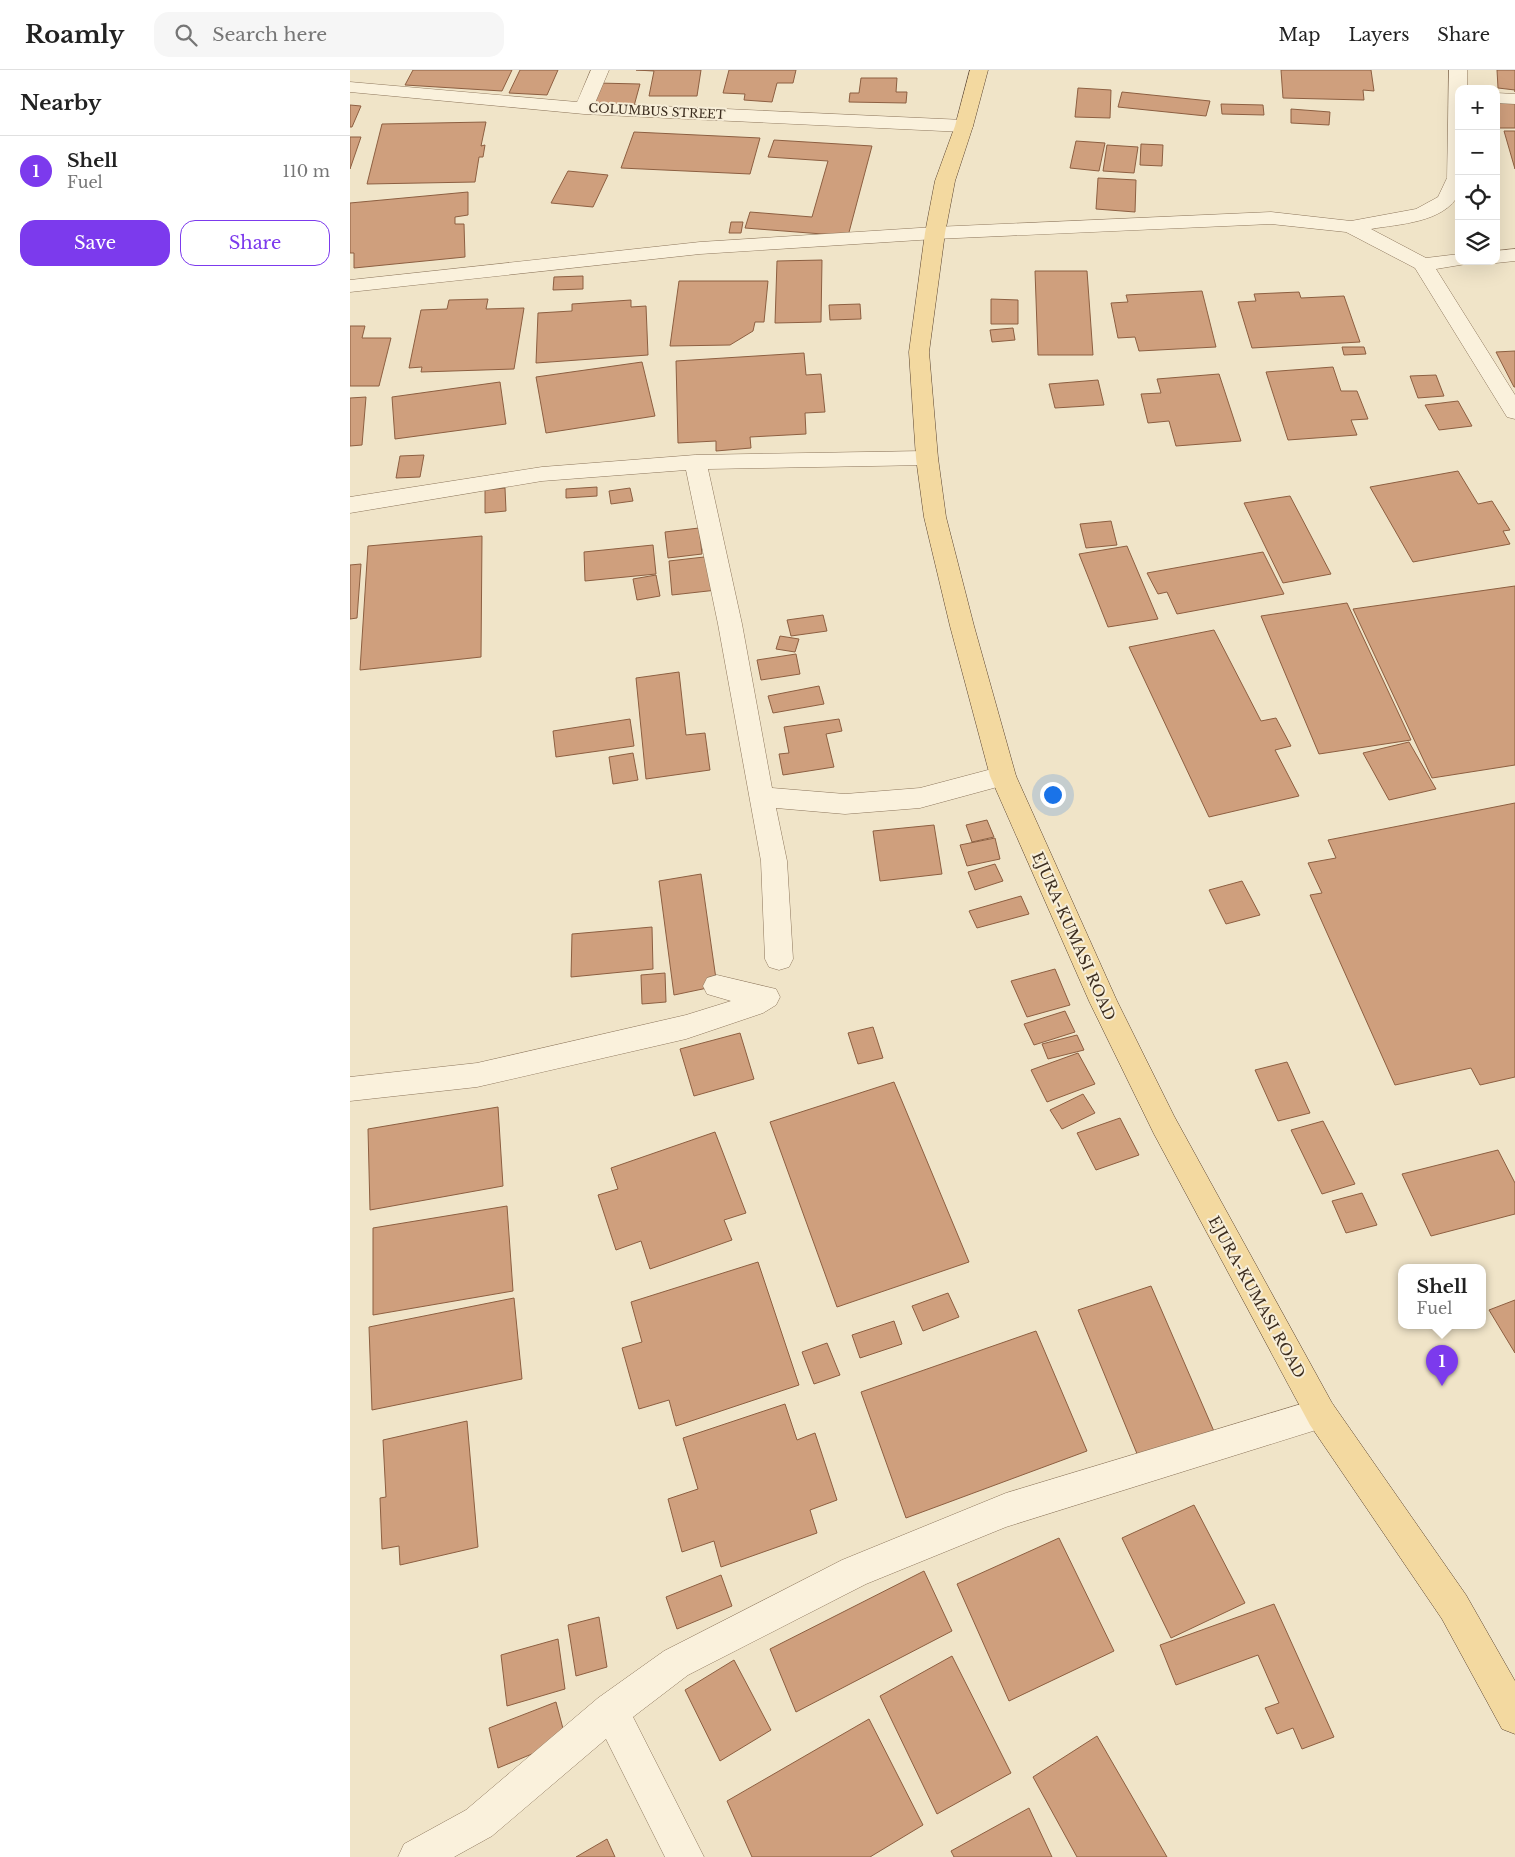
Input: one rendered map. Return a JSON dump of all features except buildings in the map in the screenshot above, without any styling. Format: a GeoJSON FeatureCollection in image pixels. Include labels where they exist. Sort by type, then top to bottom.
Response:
{"type":"FeatureCollection","features":[{"type":"Feature","properties":{"kind":"main road","name":"EJURA-KUMASI ROAD"},"geometry":{"type":"LineString","coordinates":[[979,70],[964,126],[945,181],[934,233],[919,352],[926,458],[935,517],[962,626],[1003,776],[1103,1001],[1164,1125],[1320,1414],[1454,1607],[1515,1716]]}},
{"type":"Feature","properties":{"kind":"street"},"geometry":{"type":"LineString","coordinates":[[584,108],[600,70]]}},
{"type":"Feature","properties":{"kind":"street"},"geometry":{"type":"LineString","coordinates":[[1458,70],[1458,85]]}},
{"type":"Feature","properties":{"kind":"street","name":"COLUMBUS STREET"},"geometry":{"type":"LineString","coordinates":[[350,87],[385,84],[584,108],[964,126]]}},
{"type":"Feature","properties":{"kind":"street"},"geometry":{"type":"LineString","coordinates":[[1500,98],[1515,99]]}},
{"type":"Feature","properties":{"kind":"street"},"geometry":{"type":"LineString","coordinates":[[350,286],[700,248],[934,233],[1270,218],[1351,227],[1422,214],[1446,200],[1457,178],[1458,130]]}},
{"type":"Feature","properties":{"kind":"street"},"geometry":{"type":"LineString","coordinates":[[1351,227],[1423,264],[1515,412]]}},
{"type":"Feature","properties":{"kind":"street"},"geometry":{"type":"LineString","coordinates":[[1500,256],[1515,255]]}},
{"type":"Feature","properties":{"kind":"street"},"geometry":{"type":"LineString","coordinates":[[1423,264],[1455,260]]}},
{"type":"Feature","properties":{"kind":"street"},"geometry":{"type":"LineString","coordinates":[[350,505],[542,474],[695,462],[926,458]]}},
{"type":"Feature","properties":{"kind":"street"},"geometry":{"type":"LineString","coordinates":[[695,462],[730,624],[774,862],[779,959]]}},
{"type":"Feature","properties":{"kind":"street"},"geometry":{"type":"LineString","coordinates":[[761,797],[845,804],[920,798],[1003,776]]}},
{"type":"Feature","properties":{"kind":"street"},"geometry":{"type":"LineString","coordinates":[[350,1089],[478,1075],[686,1027],[753,1005],[766,997],[717,986]]}},
{"type":"Feature","properties":{"kind":"street"},"geometry":{"type":"LineString","coordinates":[[417,1857],[479,1823],[612,1711],[676,1662],[854,1572],[1006,1510],[1320,1414]]}},
{"type":"Feature","properties":{"kind":"street"},"geometry":{"type":"LineString","coordinates":[[612,1711],[685,1857]]}},
{"type":"Feature","properties":{"kind":"place","name":"Shell"},"geometry":{"type":"Point","coordinates":[1442,1386]}}]}
